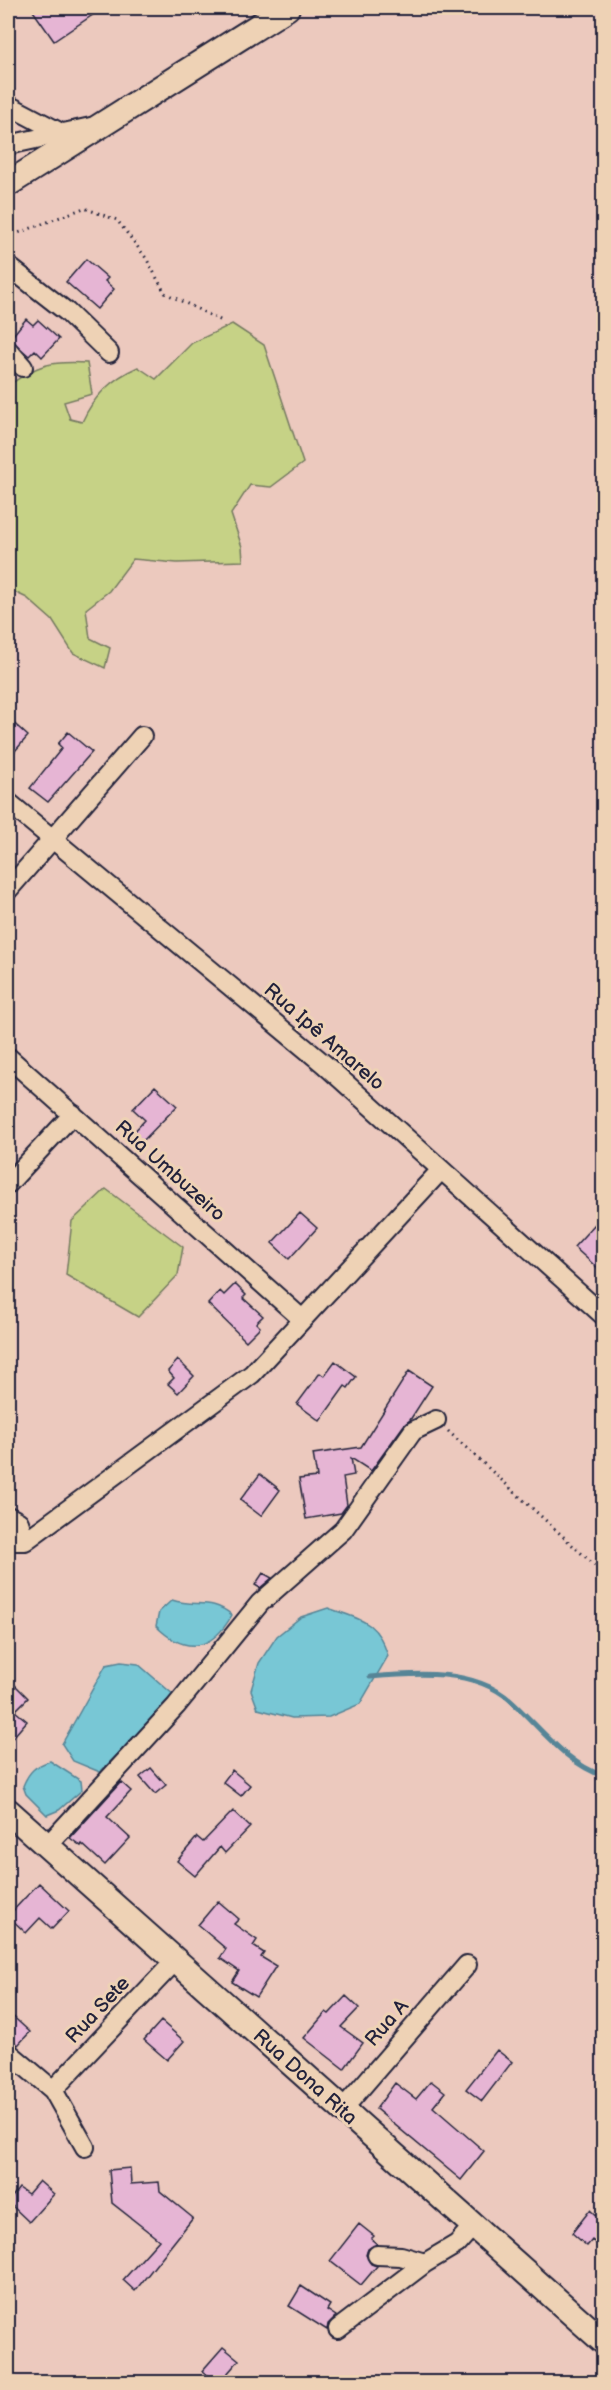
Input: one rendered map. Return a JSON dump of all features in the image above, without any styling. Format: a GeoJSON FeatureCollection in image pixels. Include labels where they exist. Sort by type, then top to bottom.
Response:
{"type":"FeatureCollection","features":[{"type":"Feature","properties":{"kind":"main road"},"geometry":{"type":"LineString","coordinates":[[8,184],[287,8]]}},
{"type":"Feature","properties":{"kind":"main road","name":"Rua Dona Rita"},"geometry":{"type":"LineString","coordinates":[[8,1811],[603,2342]]}},
{"type":"Feature","properties":{"kind":"street"},"geometry":{"type":"LineString","coordinates":[[8,105],[63,134]]}},
{"type":"Feature","properties":{"kind":"street"},"geometry":{"type":"LineString","coordinates":[[8,145],[104,123]]}},
{"type":"Feature","properties":{"kind":"street"},"geometry":{"type":"LineString","coordinates":[[8,266],[67,312],[109,353]]}},
{"type":"Feature","properties":{"kind":"street"},"geometry":{"type":"LineString","coordinates":[[8,350],[23,367]]}},
{"type":"Feature","properties":{"kind":"street"},"geometry":{"type":"LineString","coordinates":[[8,890],[142,736]]}},
{"type":"Feature","properties":{"kind":"street","name":"Rua Ipê Amarelo"},"geometry":{"type":"LineString","coordinates":[[8,802],[315,1057],[603,1316]]}},
{"type":"Feature","properties":{"kind":"street","name":"Rua Umbuzeiro"},"geometry":{"type":"LineString","coordinates":[[8,1057],[302,1319]]}},
{"type":"Feature","properties":{"kind":"street"},"geometry":{"type":"LineString","coordinates":[[8,1184],[73,1114]]}},
{"type":"Feature","properties":{"kind":"street"},"geometry":{"type":"LineString","coordinates":[[16,1541],[252,1374],[441,1170]]}},
{"type":"Feature","properties":{"kind":"street"},"geometry":{"type":"LineString","coordinates":[[47,1846],[176,1706],[260,1603],[343,1530],[413,1431],[436,1420]]}},
{"type":"Feature","properties":{"kind":"street"},"geometry":{"type":"LineString","coordinates":[[8,1516],[19,1522],[16,1541]]}},
{"type":"Feature","properties":{"kind":"street","name":"Rua Sete"},"geometry":{"type":"LineString","coordinates":[[53,2090],[175,1961]]}},
{"type":"Feature","properties":{"kind":"street","name":"Rua A"},"geometry":{"type":"LineString","coordinates":[[342,2110],[467,1965]]}},
{"type":"Feature","properties":{"kind":"street"},"geometry":{"type":"LineString","coordinates":[[8,2052],[53,2090],[85,2147]]}},
{"type":"Feature","properties":{"kind":"street"},"geometry":{"type":"LineString","coordinates":[[338,2329],[425,2263],[457,2244],[473,2226]]}},
{"type":"Feature","properties":{"kind":"street"},"geometry":{"type":"LineString","coordinates":[[377,2255],[401,2256],[425,2263]]}},
{"type":"Feature","properties":{"kind":"path"},"geometry":{"type":"LineString","coordinates":[[8,237],[84,208],[117,220],[147,258],[165,293],[224,322]]}},
{"type":"Feature","properties":{"kind":"path"},"geometry":{"type":"LineString","coordinates":[[436,1420],[603,1574]]}},
{"type":"Feature","properties":{"kind":"green space"},"geometry":{"type":"Polygon","coordinates":[[[232,324],[264,345],[303,463],[271,487],[250,485],[231,514],[242,547],[243,561],[177,563],[133,559],[109,591],[86,609],[90,638],[110,648],[105,668],[73,653],[52,620],[27,598],[8,589],[8,414],[13,398],[8,386],[28,373],[45,366],[87,363],[92,394],[64,402],[70,419],[82,422],[98,396],[120,377],[138,367],[156,379],[192,343],[232,324]]]}},
{"type":"Feature","properties":{"kind":"green space"},"geometry":{"type":"Polygon","coordinates":[[[106,1189],[183,1247],[178,1275],[138,1317],[66,1275],[72,1221],[106,1189]]]}},
{"type":"Feature","properties":{"kind":"water"},"geometry":{"type":"Polygon","coordinates":[[[172,1600],[210,1604],[232,1615],[216,1636],[207,1642],[188,1645],[177,1642],[156,1626],[159,1612],[172,1600]]]}},
{"type":"Feature","properties":{"kind":"water"},"geometry":{"type":"Polygon","coordinates":[[[328,1608],[359,1619],[373,1628],[384,1644],[388,1656],[360,1704],[329,1717],[292,1718],[258,1709],[251,1690],[259,1663],[277,1636],[301,1617],[328,1608]]]}},
{"type":"Feature","properties":{"kind":"water"},"geometry":{"type":"Polygon","coordinates":[[[121,1662],[138,1664],[175,1696],[100,1772],[73,1761],[62,1744],[106,1665],[121,1662]]]}},
{"type":"Feature","properties":{"kind":"water"},"geometry":{"type":"Polygon","coordinates":[[[50,1761],[81,1781],[82,1790],[59,1810],[47,1815],[26,1794],[23,1786],[33,1770],[50,1761]]]}},
{"type":"Feature","properties":{"kind":"building"},"geometry":{"type":"Polygon","coordinates":[[[31,8],[103,8],[54,41],[31,8]]]}},
{"type":"Feature","properties":{"kind":"building"},"geometry":{"type":"Polygon","coordinates":[[[86,259],[108,278],[105,281],[114,289],[97,309],[66,282],[86,259]]]}},
{"type":"Feature","properties":{"kind":"building"},"geometry":{"type":"Polygon","coordinates":[[[26,319],[33,325],[38,320],[59,339],[42,357],[35,350],[29,356],[10,339],[26,319]]]}},
{"type":"Feature","properties":{"kind":"building"},"geometry":{"type":"Polygon","coordinates":[[[8,718],[28,736],[8,759],[8,718]]]}},
{"type":"Feature","properties":{"kind":"building"},"geometry":{"type":"Polygon","coordinates":[[[68,732],[92,752],[48,802],[30,788],[62,748],[58,744],[68,732]]]}},
{"type":"Feature","properties":{"kind":"building"},"geometry":{"type":"Polygon","coordinates":[[[155,1086],[177,1106],[140,1144],[131,1135],[145,1120],[133,1109],[155,1086]]]}},
{"type":"Feature","properties":{"kind":"building"},"geometry":{"type":"Polygon","coordinates":[[[300,1213],[317,1228],[289,1259],[272,1243],[300,1213]]]}},
{"type":"Feature","properties":{"kind":"building"},"geometry":{"type":"Polygon","coordinates":[[[595,1224],[603,1231],[603,1273],[574,1247],[595,1224]]]}},
{"type":"Feature","properties":{"kind":"building"},"geometry":{"type":"Polygon","coordinates":[[[235,1284],[246,1295],[243,1298],[263,1316],[256,1323],[260,1327],[246,1341],[208,1304],[220,1291],[224,1295],[235,1284]]]}},
{"type":"Feature","properties":{"kind":"building"},"geometry":{"type":"Polygon","coordinates":[[[178,1360],[194,1376],[178,1393],[168,1384],[174,1378],[168,1371],[178,1360]]]}},
{"type":"Feature","properties":{"kind":"building"},"geometry":{"type":"Polygon","coordinates":[[[335,1361],[356,1377],[348,1388],[345,1386],[320,1421],[297,1404],[320,1373],[324,1376],[335,1361]]]}},
{"type":"Feature","properties":{"kind":"building"},"geometry":{"type":"Polygon","coordinates":[[[409,1371],[432,1386],[410,1420],[371,1471],[351,1458],[354,1475],[343,1477],[347,1505],[341,1513],[306,1519],[299,1479],[317,1477],[313,1454],[361,1447],[409,1371]]]}},
{"type":"Feature","properties":{"kind":"building"},"geometry":{"type":"Polygon","coordinates":[[[260,1474],[280,1490],[261,1516],[240,1500],[260,1474]]]}},
{"type":"Feature","properties":{"kind":"building"},"geometry":{"type":"Polygon","coordinates":[[[263,1573],[272,1578],[260,1588],[255,1585],[263,1573]]]}},
{"type":"Feature","properties":{"kind":"building"},"geometry":{"type":"Polygon","coordinates":[[[8,1678],[28,1698],[15,1711],[27,1721],[8,1743],[8,1678]]]}},
{"type":"Feature","properties":{"kind":"building"},"geometry":{"type":"Polygon","coordinates":[[[151,1768],[166,1785],[155,1794],[140,1777],[151,1768]]]}},
{"type":"Feature","properties":{"kind":"building"},"geometry":{"type":"Polygon","coordinates":[[[232,1770],[250,1785],[241,1796],[223,1782],[232,1770]]]}},
{"type":"Feature","properties":{"kind":"building"},"geometry":{"type":"Polygon","coordinates":[[[121,1782],[131,1791],[107,1817],[130,1838],[105,1865],[82,1844],[81,1846],[70,1838],[121,1782]]]}},
{"type":"Feature","properties":{"kind":"building"},"geometry":{"type":"Polygon","coordinates":[[[233,1811],[250,1827],[225,1853],[220,1847],[195,1876],[177,1861],[197,1837],[203,1842],[233,1811]]]}},
{"type":"Feature","properties":{"kind":"building"},"geometry":{"type":"Polygon","coordinates":[[[39,1883],[69,1911],[52,1929],[40,1918],[26,1933],[8,1916],[39,1883]]]}},
{"type":"Feature","properties":{"kind":"building"},"geometry":{"type":"Polygon","coordinates":[[[218,1901],[239,1919],[234,1924],[257,1940],[253,1946],[264,1953],[261,1957],[276,1966],[256,1997],[232,1982],[239,1971],[220,1958],[226,1949],[198,1925],[218,1901]]]}},
{"type":"Feature","properties":{"kind":"building"},"geometry":{"type":"Polygon","coordinates":[[[346,1996],[359,2008],[341,2027],[363,2043],[344,2069],[304,2038],[326,2012],[329,2014],[346,1996]]]}},
{"type":"Feature","properties":{"kind":"building"},"geometry":{"type":"Polygon","coordinates":[[[8,2012],[30,2032],[18,2045],[8,2036],[8,2012]]]}},
{"type":"Feature","properties":{"kind":"building"},"geometry":{"type":"Polygon","coordinates":[[[161,2021],[184,2041],[167,2060],[144,2040],[161,2021]]]}},
{"type":"Feature","properties":{"kind":"building"},"geometry":{"type":"Polygon","coordinates":[[[497,2050],[512,2062],[482,2101],[466,2089],[497,2050]]]}},
{"type":"Feature","properties":{"kind":"building"},"geometry":{"type":"Polygon","coordinates":[[[431,2081],[445,2092],[433,2107],[484,2151],[461,2180],[376,2109],[395,2083],[416,2099],[431,2081]]]}},
{"type":"Feature","properties":{"kind":"building"},"geometry":{"type":"Polygon","coordinates":[[[130,2168],[131,2184],[159,2182],[160,2191],[193,2218],[135,2291],[123,2280],[159,2240],[112,2203],[109,2170],[130,2168]]]}},
{"type":"Feature","properties":{"kind":"building"},"geometry":{"type":"Polygon","coordinates":[[[39,2181],[54,2194],[29,2222],[8,2202],[19,2188],[28,2194],[39,2181]]]}},
{"type":"Feature","properties":{"kind":"building"},"geometry":{"type":"Polygon","coordinates":[[[590,2210],[603,2222],[603,2249],[592,2240],[587,2246],[572,2233],[590,2210]]]}},
{"type":"Feature","properties":{"kind":"building"},"geometry":{"type":"Polygon","coordinates":[[[359,2224],[374,2236],[371,2239],[377,2244],[368,2249],[366,2255],[371,2264],[377,2266],[361,2285],[330,2261],[359,2224]]]}},
{"type":"Feature","properties":{"kind":"building"},"geometry":{"type":"Polygon","coordinates":[[[301,2286],[330,2305],[327,2310],[336,2316],[328,2324],[327,2330],[289,2306],[301,2286]]]}},
{"type":"Feature","properties":{"kind":"building"},"geometry":{"type":"Polygon","coordinates":[[[223,2347],[239,2360],[220,2382],[216,2382],[202,2371],[223,2347]]]}},
{"type":"Feature","properties":{"kind":"waterway"},"geometry":{"type":"LineString","coordinates":[[370,1677],[406,1674],[444,1675],[480,1683],[496,1690],[511,1701],[565,1754],[577,1763],[604,1776]]}}]}
